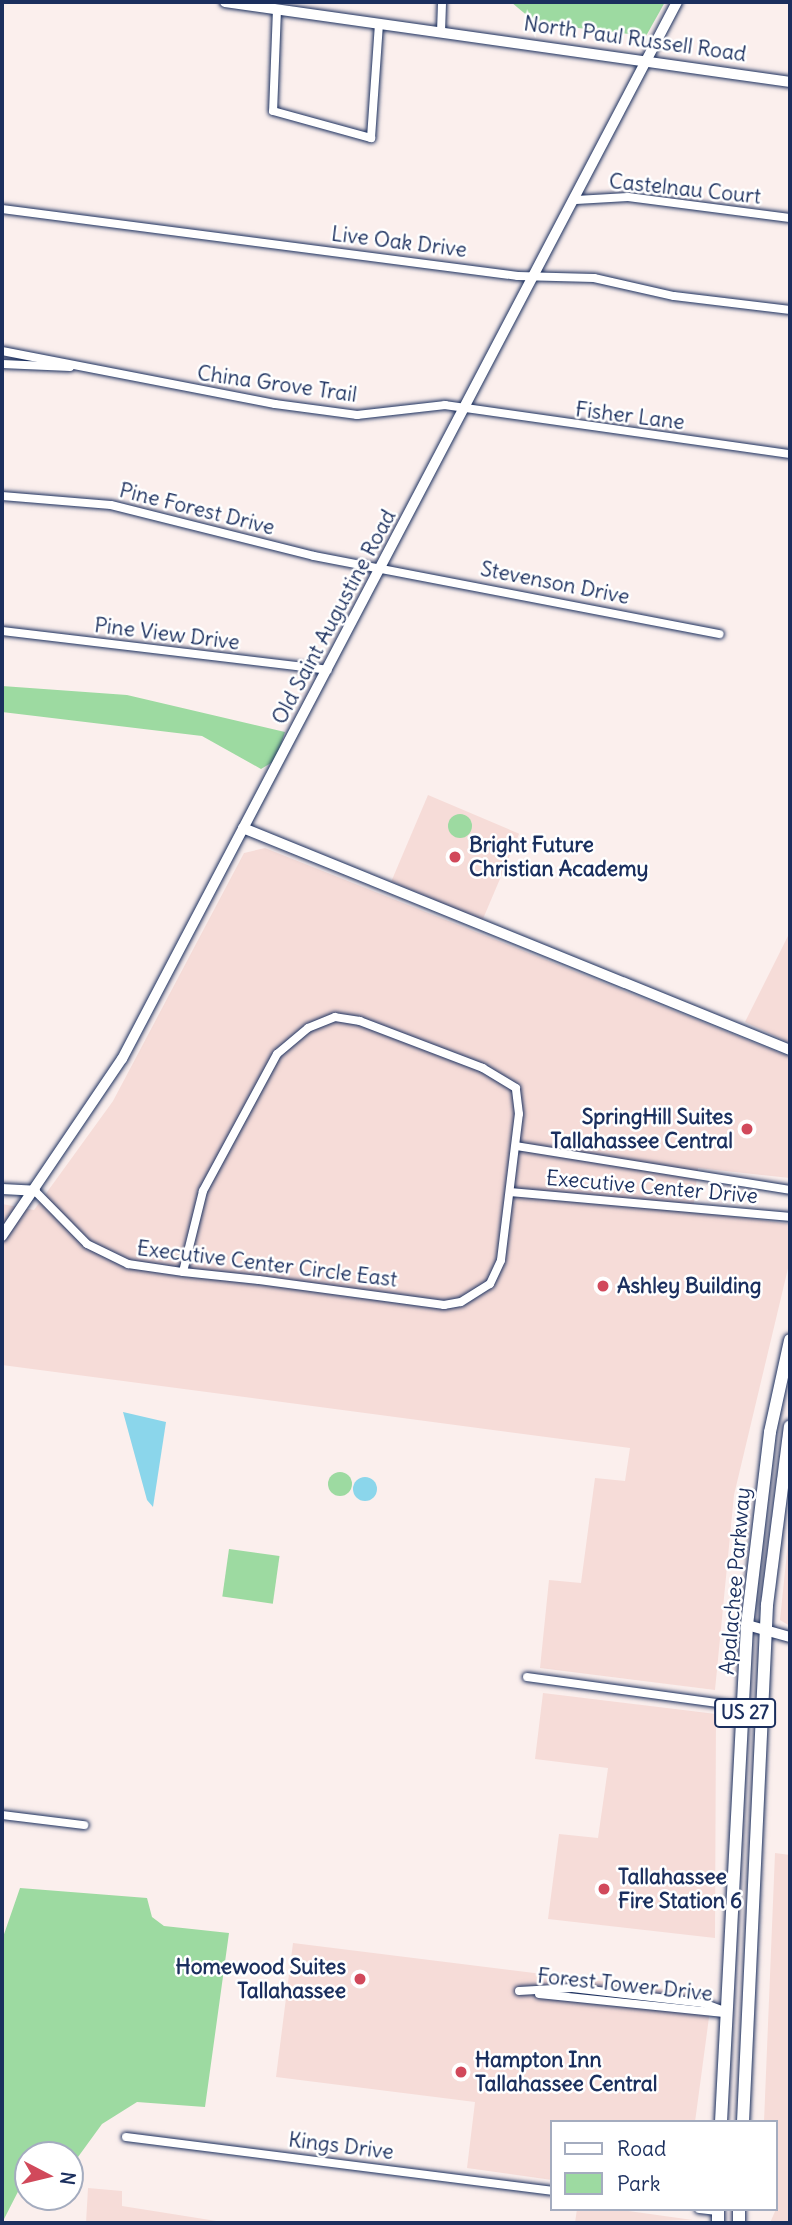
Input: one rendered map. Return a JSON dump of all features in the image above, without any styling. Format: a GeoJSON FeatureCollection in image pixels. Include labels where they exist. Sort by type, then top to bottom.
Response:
{"type":"FeatureCollection","features":[{"type":"Feature","properties":{"kind":"main road","name":"Apalachee Parkway"},"geometry":{"type":"LineString","coordinates":[[721,2120],[737,1866],[747,1625],[777,1397],[790,1340]]}},
{"type":"Feature","properties":{"kind":"main road"},"geometry":{"type":"LineString","coordinates":[[777,1397],[790,1430]]}},
{"type":"Feature","properties":{"kind":"main road","name":"Apalachee Parkway"},"geometry":{"type":"LineString","coordinates":[[743,2120],[765,1631],[790,1430]]}},
{"type":"Feature","properties":{"kind":"main road"},"geometry":{"type":"LineString","coordinates":[[752,1907],[737,1866],[756,1846]]}},
{"type":"Feature","properties":{"kind":"main road"},"geometry":{"type":"LineString","coordinates":[[727,2012],[748,2014]]}},
{"type":"Feature","properties":{"kind":"street","name":"North Paul Russell Road"},"geometry":{"type":"LineString","coordinates":[[225,2],[648,59],[790,82]]}},
{"type":"Feature","properties":{"kind":"street"},"geometry":{"type":"LineString","coordinates":[[442,2],[442,32]]}},
{"type":"Feature","properties":{"kind":"street","name":"Old Saint Augustine Road"},"geometry":{"type":"LineString","coordinates":[[2,1236],[116,1070],[537,275],[677,2]]}},
{"type":"Feature","properties":{"kind":"street"},"geometry":{"type":"LineString","coordinates":[[278,9],[273,111],[371,138],[379,23]]}},
{"type":"Feature","properties":{"kind":"street","name":"Castelnau Court"},"geometry":{"type":"LineString","coordinates":[[576,200],[628,197],[790,218]]}},
{"type":"Feature","properties":{"kind":"street","name":"Live Oak Drive"},"geometry":{"type":"LineString","coordinates":[[2,209],[537,275],[594,278],[674,296],[790,310]]}},
{"type":"Feature","properties":{"kind":"street","name":"China Grove Trail"},"geometry":{"type":"LineString","coordinates":[[2,351],[357,415],[422,404],[465,412]]}},
{"type":"Feature","properties":{"kind":"street","name":"China Grove Trail"},"geometry":{"type":"LineString","coordinates":[[2,364],[83,367]]}},
{"type":"Feature","properties":{"kind":"street","name":"Fisher Lane"},"geometry":{"type":"LineString","coordinates":[[465,412],[790,454]]}},
{"type":"Feature","properties":{"kind":"street","name":"Pine Forest Drive"},"geometry":{"type":"LineString","coordinates":[[2,496],[111,505],[382,568]]}},
{"type":"Feature","properties":{"kind":"street","name":"Stevenson Drive"},"geometry":{"type":"LineString","coordinates":[[382,568],[720,634]]}},
{"type":"Feature","properties":{"kind":"street","name":"Pine View Drive"},"geometry":{"type":"LineString","coordinates":[[2,631],[328,670]]}},
{"type":"Feature","properties":{"kind":"street"},"geometry":{"type":"LineString","coordinates":[[243,828],[790,1050]]}},
{"type":"Feature","properties":{"kind":"street"},"geometry":{"type":"LineString","coordinates":[[183,1272],[203,1191],[277,1054],[327,1019],[360,1021],[501,1076],[518,1093],[511,1192]]}},
{"type":"Feature","properties":{"kind":"street","name":"Executive Center Drive"},"geometry":{"type":"LineString","coordinates":[[516,1146],[790,1190]]}},
{"type":"Feature","properties":{"kind":"street"},"geometry":{"type":"LineString","coordinates":[[2,1189],[34,1191]]}},
{"type":"Feature","properties":{"kind":"street","name":"Executive Center Circle East"},"geometry":{"type":"LineString","coordinates":[[34,1191],[96,1250],[128,1264],[444,1305],[477,1293],[501,1260],[511,1192]]}},
{"type":"Feature","properties":{"kind":"street","name":"Executive Center Drive"},"geometry":{"type":"LineString","coordinates":[[511,1192],[790,1217]]}},
{"type":"Feature","properties":{"kind":"street"},"geometry":{"type":"LineString","coordinates":[[747,1625],[790,1637]]}},
{"type":"Feature","properties":{"kind":"street"},"geometry":{"type":"LineString","coordinates":[[527,1677],[745,1707]]}},
{"type":"Feature","properties":{"kind":"street"},"geometry":{"type":"LineString","coordinates":[[2,1815],[84,1825]]}},
{"type":"Feature","properties":{"kind":"street","name":"Forest Tower Drive"},"geometry":{"type":"LineString","coordinates":[[572,1988],[703,2003],[727,2012],[703,2015],[519,1991],[572,1988]]}},
{"type":"Feature","properties":{"kind":"street","name":"Kings Drive"},"geometry":{"type":"LineString","coordinates":[[126,2137],[550,2191]]}},
{"type":"Feature","properties":{"kind":"shaded area","name":"Bright Future Christian Academy"},"geometry":{"type":"Polygon","coordinates":[[[428,795],[519,834],[482,920],[391,882],[428,795]]]}},
{"type":"Feature","properties":{"kind":"shaded area"},"geometry":{"type":"Polygon","coordinates":[[[265,848],[790,1057],[790,1178],[698,1168],[693,1211],[790,1224],[790,1260],[734,1495],[715,1690],[540,1668],[549,1580],[581,1583],[595,1478],[625,1481],[630,1448],[2,1365],[2,1204],[34,1210],[113,1101],[244,853],[265,848]]]}},
{"type":"Feature","properties":{"kind":"shaded area"},"geometry":{"type":"Polygon","coordinates":[[[790,932],[790,1043],[745,1022],[790,932]]]}},
{"type":"Feature","properties":{"kind":"shaded area"},"geometry":{"type":"Polygon","coordinates":[[[790,1523],[790,1626],[780,1620],[790,1523]]]}},
{"type":"Feature","properties":{"kind":"shaded area"},"geometry":{"type":"Polygon","coordinates":[[[543,1693],[716,1714],[715,1938],[548,1919],[559,1834],[598,1838],[608,1768],[535,1759],[543,1693]]]}},
{"type":"Feature","properties":{"kind":"shaded area"},"geometry":{"type":"Polygon","coordinates":[[[775,1853],[790,1855],[790,2223],[770,2223],[775,2211],[778,2211],[778,2120],[764,2120],[775,1853]]]}},
{"type":"Feature","properties":{"kind":"shaded area"},"geometry":{"type":"Polygon","coordinates":[[[293,1943],[712,1995],[695,2120],[550,2120],[550,2180],[467,2168],[475,2102],[276,2077],[293,1943]]]}},
{"type":"Feature","properties":{"kind":"shaded area"},"geometry":{"type":"Polygon","coordinates":[[[88,2188],[122,2191],[122,2206],[229,2223],[86,2223],[88,2188]]]}},
{"type":"Feature","properties":{"kind":"shaded area"},"geometry":{"type":"Polygon","coordinates":[[[577,2211],[628,2211],[693,2220],[575,2223],[577,2211]]]}},
{"type":"Feature","properties":{"kind":"green space"},"geometry":{"type":"Polygon","coordinates":[[[511,2],[665,2],[646,36],[536,23],[511,2]]]}},
{"type":"Feature","properties":{"kind":"green space"},"geometry":{"type":"Polygon","coordinates":[[[2,686],[127,695],[285,732],[276,760],[261,769],[202,736],[2,712],[2,686]]]}},
{"type":"Feature","properties":{"kind":"green space"},"geometry":{"type":"Polygon","coordinates":[[[460,814],[469,817],[472,826],[469,835],[460,838],[451,835],[448,826],[451,817],[460,814]]]}},
{"type":"Feature","properties":{"kind":"green space"},"geometry":{"type":"Polygon","coordinates":[[[340,1472],[349,1475],[352,1484],[349,1493],[340,1496],[331,1493],[328,1484],[331,1475],[340,1472]]]}},
{"type":"Feature","properties":{"kind":"green space"},"geometry":{"type":"Polygon","coordinates":[[[229,1549],[280,1556],[273,1604],[222,1597],[229,1549]]]}},
{"type":"Feature","properties":{"kind":"green space"},"geometry":{"type":"Polygon","coordinates":[[[20,1888],[147,1898],[152,1917],[164,1926],[229,1933],[205,2107],[137,2102],[102,2124],[84,2149],[84,2141],[14,2141],[14,2199],[2,2223],[2,1940],[20,1888]]]}},
{"type":"Feature","properties":{"kind":"water"},"geometry":{"type":"Polygon","coordinates":[[[123,1412],[166,1422],[153,1507],[147,1500],[123,1412]]]}},
{"type":"Feature","properties":{"kind":"water"},"geometry":{"type":"Polygon","coordinates":[[[365,1477],[373,1481],[377,1489],[373,1497],[365,1501],[357,1497],[353,1489],[357,1481],[365,1477]]]}},
{"type":"Feature","properties":{"kind":"place","name":"Bright Future Christian Academy"},"geometry":{"type":"Point","coordinates":[455,857]}},
{"type":"Feature","properties":{"kind":"place","name":"SpringHill Suites Tallahassee Central"},"geometry":{"type":"Point","coordinates":[747,1129]}},
{"type":"Feature","properties":{"kind":"place","name":"Ashley Building"},"geometry":{"type":"Point","coordinates":[603,1286]}},
{"type":"Feature","properties":{"kind":"place","name":"Tallahassee Fire Station 6"},"geometry":{"type":"Point","coordinates":[604,1889]}},
{"type":"Feature","properties":{"kind":"place","name":"Homewood Suites Tallahassee"},"geometry":{"type":"Point","coordinates":[360,1979]}},
{"type":"Feature","properties":{"kind":"place","name":"Hampton Inn Tallahassee Central"},"geometry":{"type":"Point","coordinates":[461,2072]}}]}
